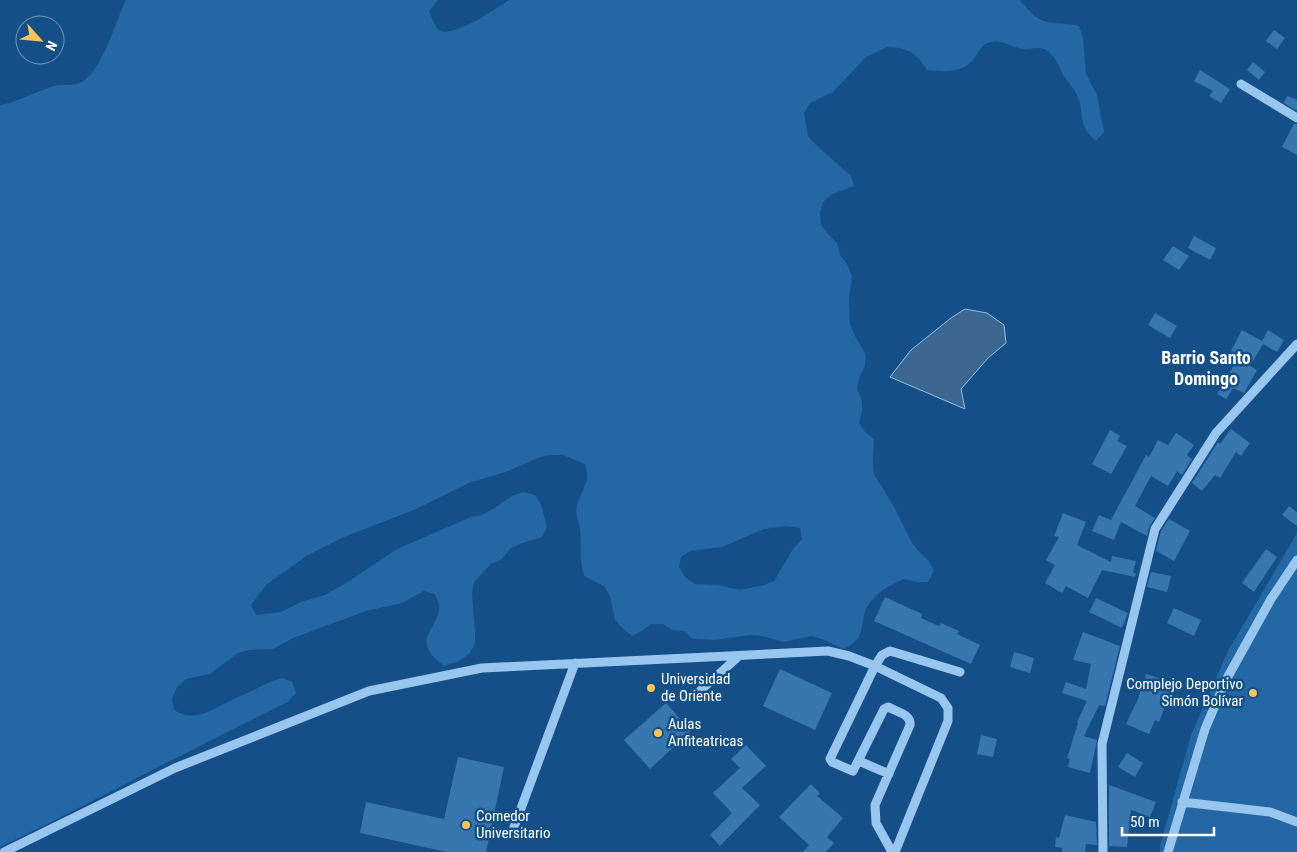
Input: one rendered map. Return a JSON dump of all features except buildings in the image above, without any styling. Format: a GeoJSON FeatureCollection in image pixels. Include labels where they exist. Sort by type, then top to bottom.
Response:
{"type":"FeatureCollection","features":[{"type":"Feature","properties":{"kind":"street"},"geometry":{"type":"LineString","coordinates":[[1242,84],[1297,118]]}},
{"type":"Feature","properties":{"kind":"street"},"geometry":{"type":"LineString","coordinates":[[1103,852],[1102,744],[1155,529],[1216,433],[1297,344]]}},
{"type":"Feature","properties":{"kind":"street"},"geometry":{"type":"LineString","coordinates":[[1168,852],[1205,729],[1226,680],[1271,598],[1297,560]]}},
{"type":"Feature","properties":{"kind":"street"},"geometry":{"type":"LineString","coordinates":[[4,852],[175,768],[369,691],[482,668],[828,651],[849,656],[875,666],[941,698],[948,708],[948,721],[893,852]]}},
{"type":"Feature","properties":{"kind":"street"},"geometry":{"type":"LineString","coordinates":[[893,852],[876,823],[875,805],[910,726],[908,716],[888,708],[884,709],[855,770],[851,771],[832,762],[830,759],[882,655],[890,651],[960,672]]}},
{"type":"Feature","properties":{"kind":"street"},"geometry":{"type":"LineString","coordinates":[[692,698],[740,656]]}},
{"type":"Feature","properties":{"kind":"street"},"geometry":{"type":"LineString","coordinates":[[513,830],[575,663]]}},
{"type":"Feature","properties":{"kind":"street"},"geometry":{"type":"LineString","coordinates":[[859,761],[889,774]]}},
{"type":"Feature","properties":{"kind":"street"},"geometry":{"type":"LineString","coordinates":[[1182,802],[1270,812],[1297,822]]}},
{"type":"Feature","properties":{"kind":"shaded area"},"geometry":{"type":"Polygon","coordinates":[[[126,0],[438,0],[429,11],[437,28],[447,32],[475,21],[509,0],[1019,0],[1041,20],[1079,26],[1083,38],[1086,74],[1097,95],[1104,132],[1096,141],[1086,130],[1077,94],[1065,78],[1055,59],[1046,50],[1041,48],[1024,49],[995,41],[984,45],[973,60],[963,68],[945,71],[927,70],[911,52],[900,48],[887,47],[866,57],[833,92],[810,103],[804,113],[808,136],[851,176],[854,186],[832,194],[823,202],[820,213],[821,225],[837,243],[840,255],[847,264],[852,276],[849,299],[850,324],[866,355],[865,366],[859,378],[857,389],[862,405],[859,423],[865,432],[874,439],[874,474],[893,505],[912,543],[929,561],[934,571],[928,582],[904,579],[879,594],[867,607],[861,631],[856,640],[852,645],[844,649],[811,636],[784,642],[750,635],[715,640],[693,639],[684,631],[672,630],[663,624],[651,624],[632,636],[615,620],[610,596],[604,586],[584,576],[580,529],[576,511],[587,476],[585,464],[563,455],[540,457],[506,472],[471,482],[416,509],[344,537],[308,555],[267,584],[251,605],[256,615],[281,612],[301,602],[325,595],[397,549],[471,517],[482,515],[512,496],[523,492],[535,495],[541,504],[547,527],[542,537],[519,544],[510,549],[502,559],[491,564],[474,582],[472,594],[475,644],[469,654],[457,662],[444,666],[433,656],[426,641],[438,614],[439,604],[434,594],[424,591],[402,603],[366,611],[293,638],[273,649],[249,650],[238,653],[210,674],[186,679],[177,687],[172,699],[174,710],[189,716],[205,713],[282,678],[292,682],[296,693],[288,702],[0,847],[0,105],[54,86],[77,84],[86,79],[100,60],[126,0]],[[786,526],[764,529],[722,547],[690,551],[681,557],[679,567],[685,577],[695,584],[718,585],[740,590],[764,585],[774,581],[793,549],[802,539],[800,528],[786,526]]]}},
{"type":"Feature","properties":{"kind":"shaded area"},"geometry":{"type":"Polygon","coordinates":[[[965,309],[987,313],[1004,325],[1006,343],[988,358],[961,389],[965,409],[890,377],[911,350],[965,309]]]}},
{"type":"Feature","properties":{"kind":"shaded area","name":"Complejo Deportivo Simón Bolívar"},"geometry":{"type":"Polygon","coordinates":[[[1297,533],[1297,852],[1160,852],[1160,846],[1191,735],[1228,651],[1297,533]]]}},
{"type":"Feature","properties":{"kind":"place","name":"Universidad de Oriente"},"geometry":{"type":"Point","coordinates":[651,688]}},
{"type":"Feature","properties":{"kind":"place","name":"Complejo Deportivo Simón Bolívar"},"geometry":{"type":"Point","coordinates":[1253,693]}},
{"type":"Feature","properties":{"kind":"place","name":"Aulas Anfiteatricas"},"geometry":{"type":"Point","coordinates":[658,733]}},
{"type":"Feature","properties":{"kind":"place","name":"Comedor Universitario"},"geometry":{"type":"Point","coordinates":[466,825]}},
{"type":"Feature","properties":{"kind":"district","name":"Barrio Santo Domingo"},"geometry":{"type":"Point","coordinates":[1206,368]}}]}
